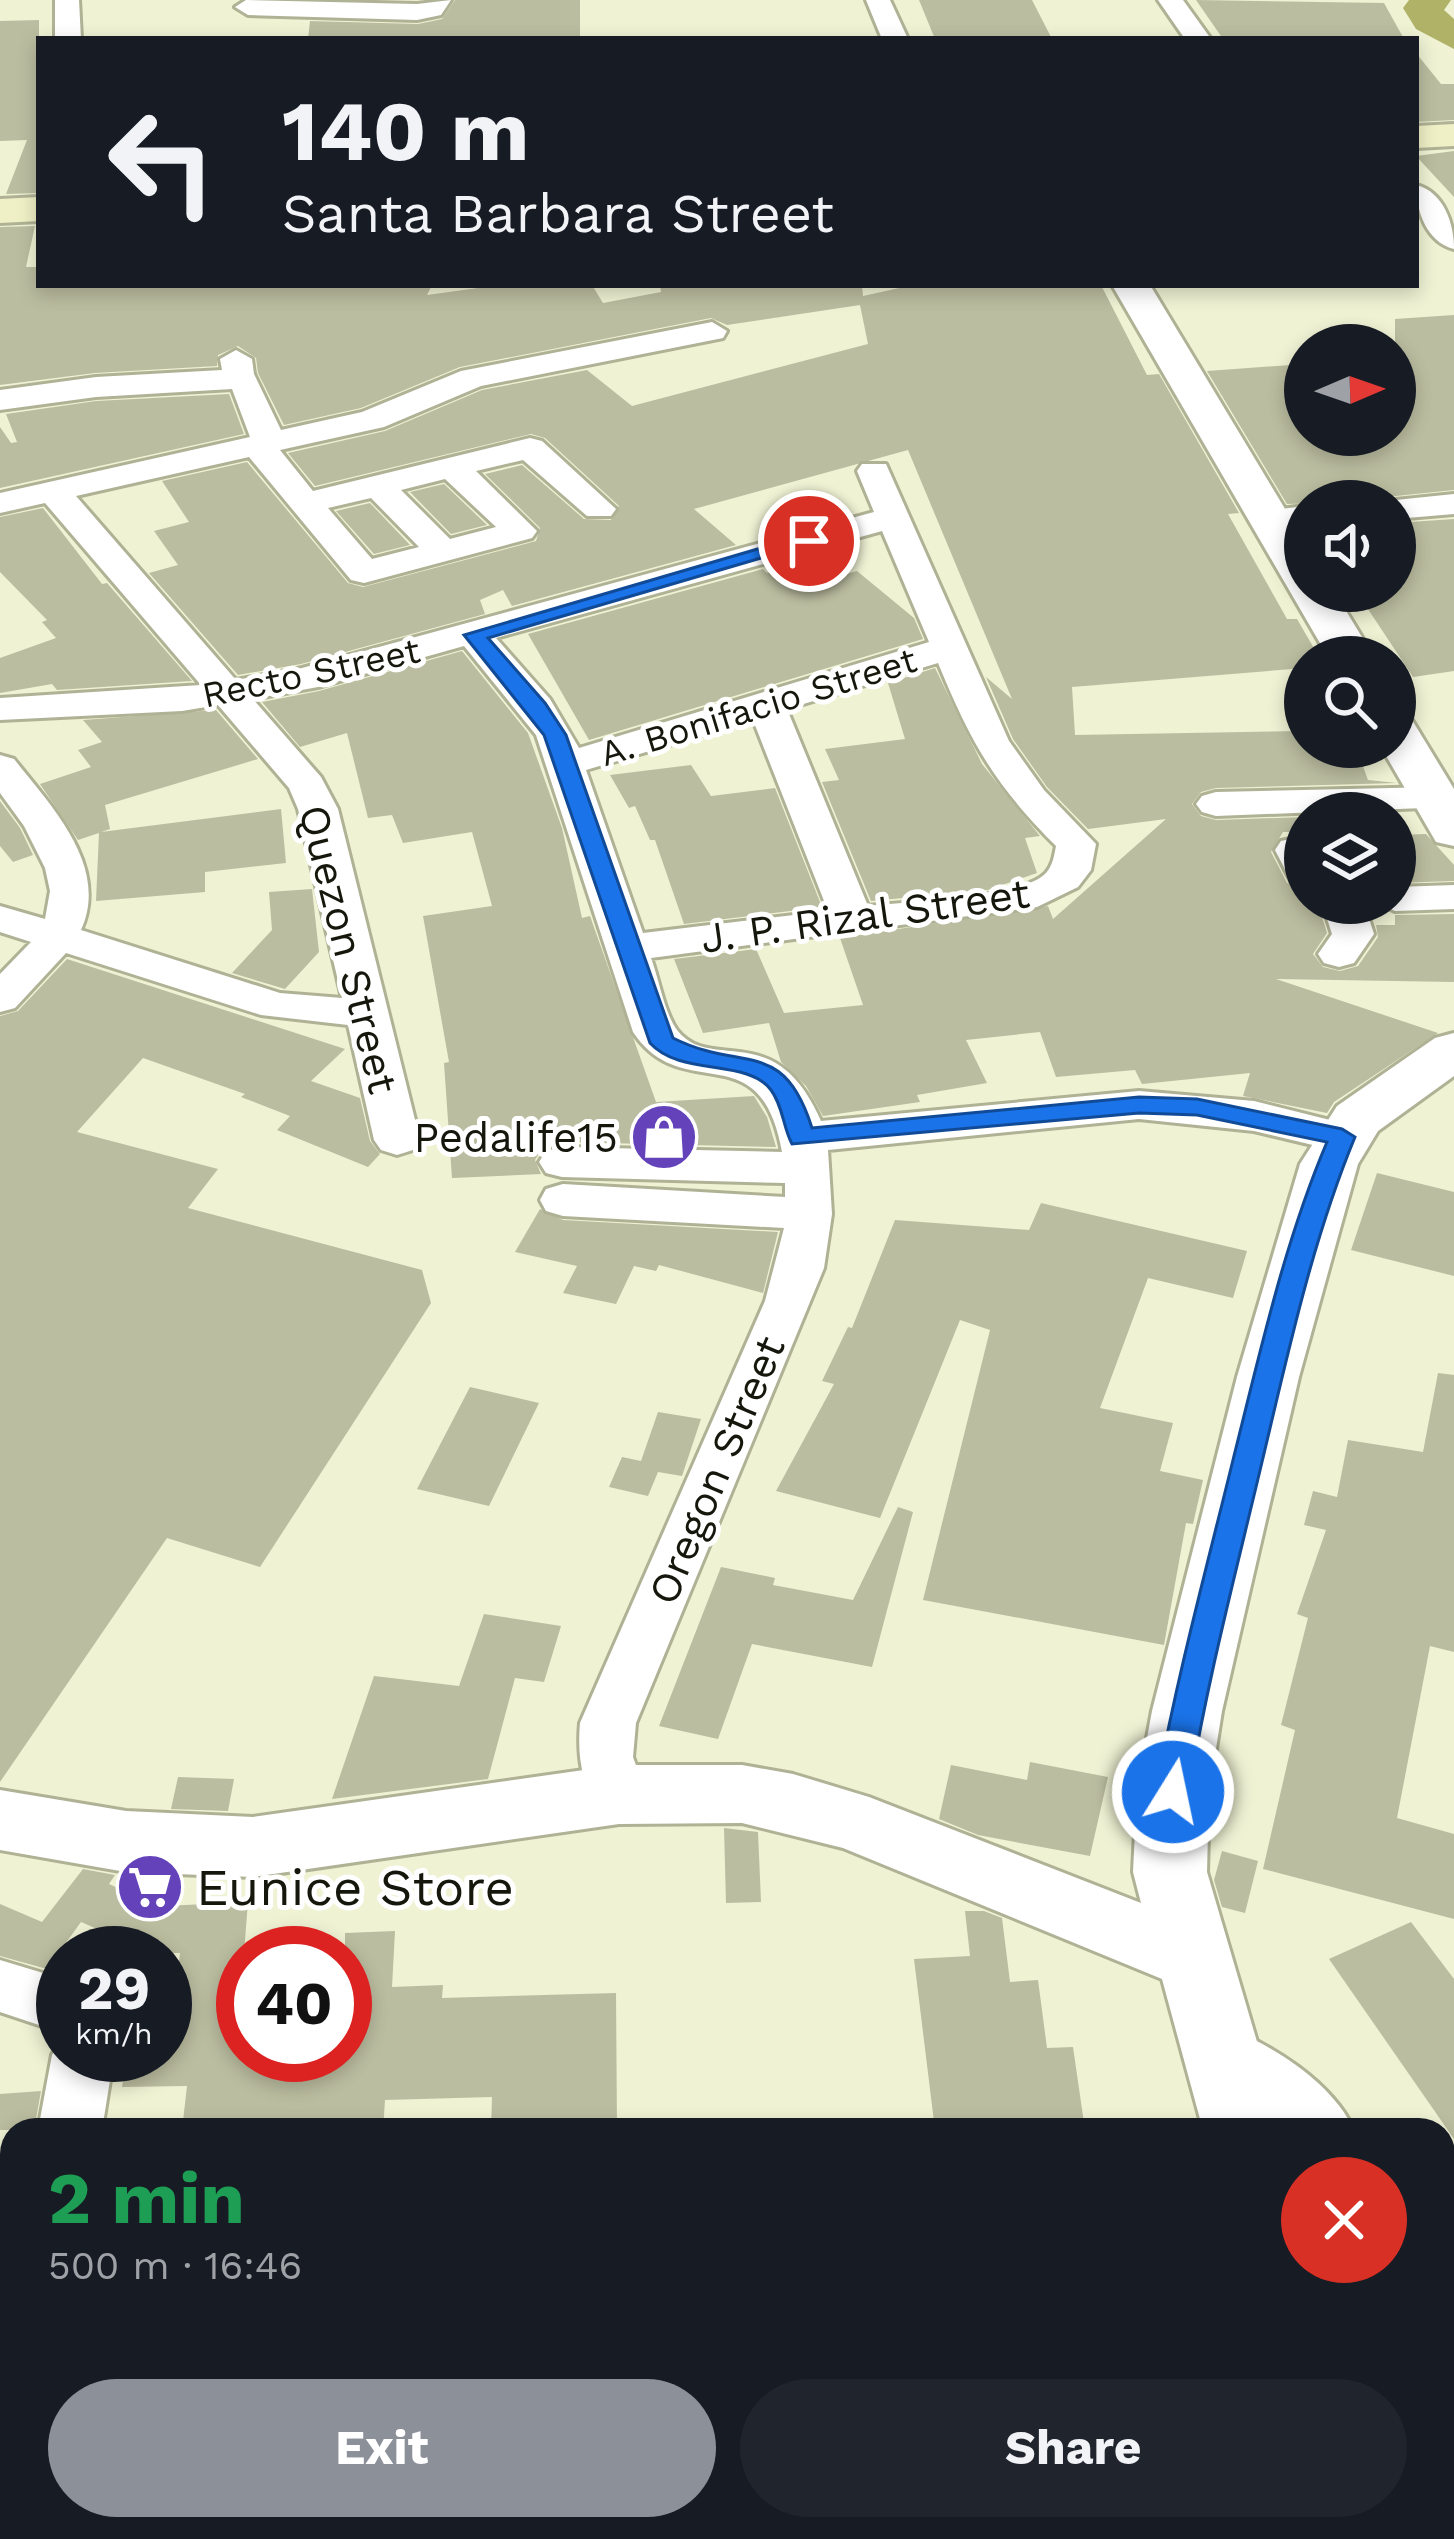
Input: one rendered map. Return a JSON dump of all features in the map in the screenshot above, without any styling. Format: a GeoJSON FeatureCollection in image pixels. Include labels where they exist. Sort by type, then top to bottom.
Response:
{"type":"FeatureCollection","features":[{"type":"Feature","properties":{"kind":"main road"},"geometry":{"type":"LineString","coordinates":[[1419,137],[1454,135]]}},
{"type":"Feature","properties":{"kind":"main road"},"geometry":{"type":"LineString","coordinates":[[0,211],[36,209]]}},
{"type":"Feature","properties":{"kind":"street"},"geometry":{"type":"LineString","coordinates":[[67,0],[68,36]]}},
{"type":"Feature","properties":{"kind":"street"},"geometry":{"type":"LineString","coordinates":[[253,0],[248,7],[417,12],[432,10],[439,0]]}},
{"type":"Feature","properties":{"kind":"street"},"geometry":{"type":"LineString","coordinates":[[878,0],[894,36]]}},
{"type":"Feature","properties":{"kind":"street"},"geometry":{"type":"LineString","coordinates":[[1170,0],[1196,36]]}},
{"type":"Feature","properties":{"kind":"street"},"geometry":{"type":"LineString","coordinates":[[1419,198],[1454,240]]}},
{"type":"Feature","properties":{"kind":"street"},"geometry":{"type":"LineString","coordinates":[[1133,288],[1284,513]]}},
{"type":"Feature","properties":{"kind":"street"},"geometry":{"type":"LineString","coordinates":[[0,502],[372,420],[472,377],[712,331]]}},
{"type":"Feature","properties":{"kind":"street"},"geometry":{"type":"LineString","coordinates":[[0,400],[237,369],[267,435],[262,454],[367,573],[521,528],[452,467]]}},
{"type":"Feature","properties":{"kind":"street"},"geometry":{"type":"LineString","coordinates":[[304,504],[530,448],[598,509]]}},
{"type":"Feature","properties":{"kind":"street","name":"J. P. Rizal Street"},"geometry":{"type":"LineString","coordinates":[[627,948],[1046,892],[1068,878],[1076,863],[1076,844],[1030,798],[990,742],[874,471]]}},
{"type":"Feature","properties":{"kind":"street"},"geometry":{"type":"LineString","coordinates":[[378,485],[445,553]]}},
{"type":"Feature","properties":{"kind":"street","name":"Quezon Street"},"geometry":{"type":"LineString","coordinates":[[53,491],[291,765],[318,809],[398,1140]]}},
{"type":"Feature","properties":{"kind":"street"},"geometry":{"type":"LineString","coordinates":[[1416,507],[1454,504]]}},
{"type":"Feature","properties":{"kind":"street","name":"Recto Street"},"geometry":{"type":"LineString","coordinates":[[0,710],[228,694],[474,635],[893,517]]}},
{"type":"Feature","properties":{"kind":"street"},"geometry":{"type":"LineString","coordinates":[[474,635],[537,707],[567,764],[662,1043],[688,1056],[763,1070],[778,1082],[790,1102],[806,1173]]}},
{"type":"Feature","properties":{"kind":"street","name":"A. Bonifacio Street"},"geometry":{"type":"LineString","coordinates":[[567,764],[949,648]]}},
{"type":"Feature","properties":{"kind":"street"},"geometry":{"type":"LineString","coordinates":[[766,704],[852,918]]}},
{"type":"Feature","properties":{"kind":"street"},"geometry":{"type":"LineString","coordinates":[[1416,766],[1445,815]]}},
{"type":"Feature","properties":{"kind":"street"},"geometry":{"type":"LineString","coordinates":[[0,767],[62,859],[70,912],[57,937],[0,999]]}},
{"type":"Feature","properties":{"kind":"street"},"geometry":{"type":"LineString","coordinates":[[1216,804],[1445,815]]}},
{"type":"Feature","properties":{"kind":"street"},"geometry":{"type":"LineString","coordinates":[[1416,898],[1454,897]]}},
{"type":"Feature","properties":{"kind":"street"},"geometry":{"type":"LineString","coordinates":[[0,919],[276,1006],[368,1013]]}},
{"type":"Feature","properties":{"kind":"street"},"geometry":{"type":"LineString","coordinates":[[1339,954],[1353,934],[1349,924]]}},
{"type":"Feature","properties":{"kind":"street"},"geometry":{"type":"LineString","coordinates":[[1240,2118],[1170,1872],[1173,1792],[1186,1711],[1318,1194],[1342,1137],[1369,1110],[1454,1050]]}},
{"type":"Feature","properties":{"kind":"street"},"geometry":{"type":"LineString","coordinates":[[562,1181],[806,1173],[1139,1105],[1197,1107],[1342,1137]]}},
{"type":"Feature","properties":{"kind":"street","name":"Oregon Street"},"geometry":{"type":"LineString","coordinates":[[618,1796],[605,1757],[608,1723],[789,1301],[805,1250],[806,1173]]}},
{"type":"Feature","properties":{"kind":"street"},"geometry":{"type":"LineString","coordinates":[[0,1820],[174,1848],[256,1847],[618,1796],[742,1794],[803,1807],[891,1836],[1196,1959]]}},
{"type":"Feature","properties":{"kind":"street"},"geometry":{"type":"LineString","coordinates":[[0,1986],[36,1997]]}},
{"type":"Feature","properties":{"kind":"street"},"geometry":{"type":"LineString","coordinates":[[1222,2054],[1271,2084],[1309,2118]]}},
{"type":"Feature","properties":{"kind":"street"},"geometry":{"type":"LineString","coordinates":[[72,2118],[78,2082]]}},
{"type":"Feature","properties":{"kind":"building"},"geometry":{"type":"Polygon","coordinates":[[[455,0],[580,0],[580,36],[308,36],[310,21],[418,24],[442,19],[455,0]]]}},
{"type":"Feature","properties":{"kind":"building"},"geometry":{"type":"Polygon","coordinates":[[[919,0],[1032,0],[1050,36],[934,36],[919,0]]]}},
{"type":"Feature","properties":{"kind":"building"},"geometry":{"type":"Polygon","coordinates":[[[1196,0],[1384,3],[1402,36],[1221,36],[1196,0]]]}},
{"type":"Feature","properties":{"kind":"building"},"geometry":{"type":"Polygon","coordinates":[[[39,20],[36,193],[6,194],[27,140],[0,141],[0,21],[39,20]]]}},
{"type":"Feature","properties":{"kind":"building"},"geometry":{"type":"Polygon","coordinates":[[[1419,57],[1441,84],[1454,84],[1454,120],[1419,122],[1419,57]]]}},
{"type":"Feature","properties":{"kind":"building"},"geometry":{"type":"Polygon","coordinates":[[[1454,151],[1454,197],[1419,159],[1454,151]]]}},
{"type":"Feature","properties":{"kind":"building"},"geometry":{"type":"Polygon","coordinates":[[[35,226],[26,267],[36,267],[36,288],[430,288],[427,295],[478,288],[594,288],[603,303],[661,292],[660,288],[862,288],[863,296],[899,288],[1103,288],[1147,375],[1159,374],[1239,513],[1228,514],[1287,619],[1297,619],[1307,636],[1284,636],[1284,670],[1072,687],[1075,735],[1284,731],[1284,768],[1364,768],[1368,780],[1397,783],[1216,788],[1201,792],[1192,804],[1201,816],[1216,820],[1284,818],[1284,832],[1271,852],[1284,877],[1284,924],[1324,924],[1327,933],[1313,954],[1323,967],[1340,971],[1358,966],[1378,937],[1376,925],[1416,924],[1416,915],[1454,914],[1454,982],[1276,979],[1438,1033],[1334,1102],[1327,1113],[1243,1096],[1250,1073],[1142,1084],[1135,1070],[1056,1077],[1040,1032],[966,1040],[987,1083],[917,1095],[920,1102],[823,1116],[806,1086],[781,1062],[769,1023],[703,1033],[674,959],[756,949],[784,1013],[863,1005],[840,938],[1048,906],[1053,919],[1166,819],[1088,829],[1047,787],[1013,739],[986,677],[1012,699],[908,450],[694,509],[736,545],[512,606],[503,590],[480,600],[485,614],[301,664],[238,675],[149,573],[178,565],[154,531],[189,522],[162,481],[247,462],[348,583],[363,587],[536,541],[540,528],[485,474],[522,465],[584,519],[611,520],[619,506],[545,438],[531,434],[315,486],[288,453],[385,431],[482,390],[587,370],[632,406],[868,344],[860,305],[727,325],[711,318],[460,367],[361,408],[284,425],[258,373],[256,358],[238,346],[218,355],[217,366],[95,373],[0,385],[0,227],[35,226]]]}},
{"type":"Feature","properties":{"kind":"building"},"geometry":{"type":"Polygon","coordinates":[[[1454,315],[1454,490],[1416,494],[1416,480],[1284,480],[1284,499],[1207,371],[1284,366],[1284,456],[1416,456],[1416,324],[1395,324],[1395,319],[1454,315]]]}},
{"type":"Feature","properties":{"kind":"building"},"geometry":{"type":"Polygon","coordinates":[[[229,394],[244,434],[0,488],[0,427],[11,443],[17,442],[6,414],[96,401],[229,394]]]}},
{"type":"Feature","properties":{"kind":"building"},"geometry":{"type":"Polygon","coordinates":[[[444,484],[487,525],[451,534],[410,492],[444,484]]]}},
{"type":"Feature","properties":{"kind":"building"},"geometry":{"type":"Polygon","coordinates":[[[370,503],[410,545],[374,554],[336,511],[370,503]]]}},
{"type":"Feature","properties":{"kind":"building"},"geometry":{"type":"Polygon","coordinates":[[[43,508],[102,584],[107,583],[192,681],[57,690],[52,684],[0,693],[0,658],[56,638],[42,622],[47,620],[0,572],[0,517],[43,508]]]}},
{"type":"Feature","properties":{"kind":"building"},"geometry":{"type":"Polygon","coordinates":[[[1454,519],[1454,671],[1416,677],[1416,636],[1386,636],[1370,612],[1416,612],[1416,522],[1454,519]]]}},
{"type":"Feature","properties":{"kind":"building"},"geometry":{"type":"Polygon","coordinates":[[[806,562],[826,580],[857,571],[914,618],[923,639],[589,740],[528,634],[763,569],[767,573],[806,562]]]}},
{"type":"Feature","properties":{"kind":"building"},"geometry":{"type":"Polygon","coordinates":[[[462,651],[528,733],[562,828],[582,918],[590,916],[656,1102],[754,1096],[767,1117],[776,1147],[562,1142],[542,1149],[535,1160],[541,1174],[452,1178],[444,1063],[449,1062],[423,916],[492,906],[472,832],[403,843],[392,815],[368,818],[347,733],[300,747],[262,702],[462,651]]]}},
{"type":"Feature","properties":{"kind":"building"},"geometry":{"type":"Polygon","coordinates":[[[935,668],[982,764],[1040,836],[1025,838],[1037,873],[988,890],[871,901],[822,782],[839,780],[825,749],[905,739],[888,683],[935,668]]]}},
{"type":"Feature","properties":{"kind":"building"},"geometry":{"type":"Polygon","coordinates":[[[216,710],[258,759],[105,805],[110,829],[101,832],[281,809],[286,863],[205,872],[205,892],[96,901],[99,833],[78,840],[40,784],[91,767],[78,750],[102,742],[83,720],[216,710]]]}},
{"type":"Feature","properties":{"kind":"building"},"geometry":{"type":"Polygon","coordinates":[[[691,765],[711,796],[775,788],[822,907],[684,924],[655,840],[650,840],[635,806],[629,808],[610,775],[691,765]]]}},
{"type":"Feature","properties":{"kind":"building"},"geometry":{"type":"Polygon","coordinates":[[[0,801],[33,855],[13,862],[0,846],[0,801]]]}},
{"type":"Feature","properties":{"kind":"building"},"geometry":{"type":"Polygon","coordinates":[[[1416,834],[1426,834],[1454,865],[1454,881],[1416,882],[1416,834]]]}},
{"type":"Feature","properties":{"kind":"building"},"geometry":{"type":"Polygon","coordinates":[[[312,889],[319,952],[285,989],[232,973],[272,930],[269,892],[312,889]]]}},
{"type":"Feature","properties":{"kind":"building"},"geometry":{"type":"Polygon","coordinates":[[[67,959],[345,1049],[311,1081],[360,1098],[370,1141],[380,1154],[368,1167],[277,1130],[290,1116],[241,1097],[245,1094],[143,1058],[77,1132],[218,1169],[188,1208],[422,1270],[431,1303],[260,1567],[167,1538],[0,1782],[0,1016],[18,1011],[67,959]]]}},
{"type":"Feature","properties":{"kind":"building"},"geometry":{"type":"Polygon","coordinates":[[[1377,1173],[1454,1192],[1454,1276],[1351,1250],[1377,1173]]]}},
{"type":"Feature","properties":{"kind":"building"},"geometry":{"type":"Polygon","coordinates":[[[1041,1203],[1247,1251],[1233,1298],[1148,1278],[1100,1408],[1173,1423],[1160,1471],[1203,1480],[1193,1524],[1186,1523],[1164,1645],[923,1600],[990,1330],[960,1320],[880,1518],[776,1491],[834,1384],[822,1381],[848,1327],[852,1328],[895,1220],[1029,1230],[1041,1203]]]}},
{"type":"Feature","properties":{"kind":"building"},"geometry":{"type":"Polygon","coordinates":[[[540,1209],[563,1220],[778,1232],[763,1293],[659,1265],[656,1271],[634,1266],[616,1304],[563,1293],[577,1266],[515,1252],[540,1209]]]}},
{"type":"Feature","properties":{"kind":"building"},"geometry":{"type":"Polygon","coordinates":[[[1438,1373],[1454,1375],[1454,1652],[1430,1646],[1397,1818],[1454,1834],[1454,1919],[1263,1869],[1295,1730],[1281,1725],[1308,1618],[1297,1614],[1326,1530],[1304,1525],[1313,1491],[1337,1497],[1348,1440],[1423,1452],[1438,1373]]]}},
{"type":"Feature","properties":{"kind":"building"},"geometry":{"type":"Polygon","coordinates":[[[470,1387],[539,1403],[489,1506],[417,1489],[470,1387]]]}},
{"type":"Feature","properties":{"kind":"building"},"geometry":{"type":"Polygon","coordinates":[[[658,1412],[701,1419],[682,1476],[658,1472],[648,1496],[609,1487],[622,1457],[641,1461],[658,1412]]]}},
{"type":"Feature","properties":{"kind":"building"},"geometry":{"type":"Polygon","coordinates":[[[898,1507],[913,1512],[872,1667],[752,1644],[718,1739],[659,1726],[721,1567],[775,1578],[773,1585],[853,1600],[898,1507]]]}},
{"type":"Feature","properties":{"kind":"building"},"geometry":{"type":"Polygon","coordinates":[[[484,1614],[561,1626],[544,1682],[515,1678],[488,1779],[332,1799],[374,1676],[459,1686],[484,1614]]]}},
{"type":"Feature","properties":{"kind":"building"},"geometry":{"type":"Polygon","coordinates":[[[1030,1762],[1108,1777],[1090,1856],[978,1835],[939,1819],[951,1765],[1027,1780],[1030,1762]]]}},
{"type":"Feature","properties":{"kind":"building"},"geometry":{"type":"Polygon","coordinates":[[[178,1777],[234,1779],[228,1811],[171,1809],[178,1777]]]}},
{"type":"Feature","properties":{"kind":"building"},"geometry":{"type":"Polygon","coordinates":[[[724,1828],[758,1832],[761,1902],[726,1903],[724,1828]]]}},
{"type":"Feature","properties":{"kind":"building"},"geometry":{"type":"Polygon","coordinates":[[[1222,1851],[1258,1861],[1245,1913],[1222,1907],[1214,1880],[1222,1851]]]}},
{"type":"Feature","properties":{"kind":"building"},"geometry":{"type":"Polygon","coordinates":[[[83,1869],[115,1875],[109,1884],[129,1893],[133,1880],[169,1881],[164,1906],[248,1902],[246,1926],[216,1926],[216,2082],[372,2082],[372,1932],[395,1931],[392,1987],[443,1985],[442,1998],[616,1993],[617,2118],[491,2118],[492,2097],[385,2100],[384,2118],[183,2118],[187,2086],[122,2087],[123,2082],[192,2082],[192,1926],[90,1926],[81,1922],[78,1926],[36,1926],[36,1966],[0,1956],[0,1904],[42,1922],[83,1869]]]}},
{"type":"Feature","properties":{"kind":"building"},"geometry":{"type":"Polygon","coordinates":[[[965,1911],[1002,1918],[1010,1982],[1038,1980],[1047,2048],[1073,2047],[1083,2118],[934,2118],[914,1959],[970,1956],[965,1911]]]}},
{"type":"Feature","properties":{"kind":"building"},"geometry":{"type":"Polygon","coordinates":[[[1411,1922],[1454,1979],[1454,2118],[1439,2118],[1329,1959],[1411,1922]]]}},
{"type":"Feature","properties":{"kind":"building"},"geometry":{"type":"Polygon","coordinates":[[[41,2091],[36,2118],[0,2118],[0,2094],[41,2091]]]}},
{"type":"Feature","properties":{"kind":"waterway"},"geometry":{"type":"LineString","coordinates":[[1431,0],[1423,8],[1430,21],[1454,37]]}},
{"type":"Feature","properties":{"kind":"place","name":"Pedalife15"},"geometry":{"type":"Point","coordinates":[664,1137]}},
{"type":"Feature","properties":{"kind":"place","name":"Eunice Store"},"geometry":{"type":"Point","coordinates":[150,1887]}},
{"type":"Feature","properties":{"kind":"route"},"geometry":{"type":"LineString","coordinates":[[809,541],[474,635],[537,707],[555,735],[662,1043],[688,1056],[763,1070],[778,1082],[790,1102],[802,1138],[1139,1105],[1197,1107],[1342,1137],[1318,1194],[1268,1377],[1186,1711],[1173,1792]]}}]}
